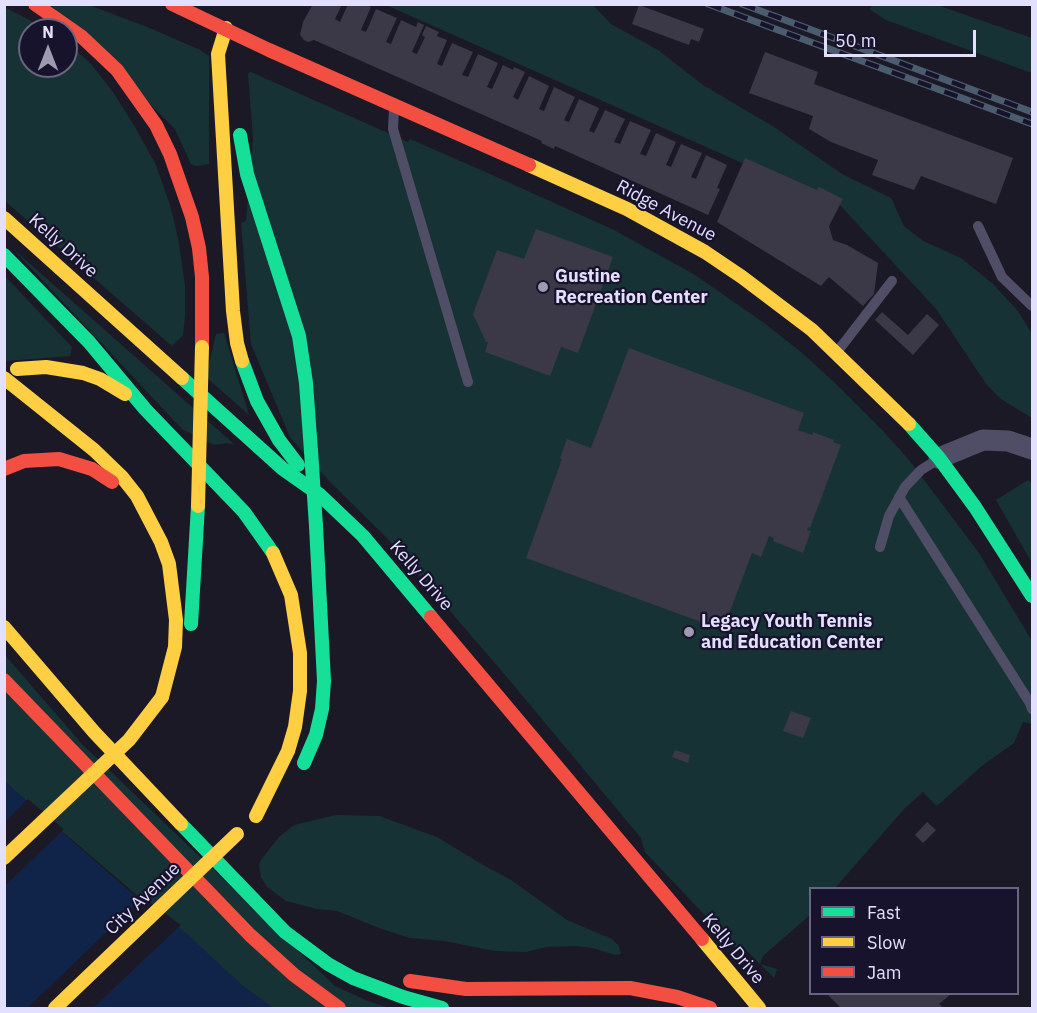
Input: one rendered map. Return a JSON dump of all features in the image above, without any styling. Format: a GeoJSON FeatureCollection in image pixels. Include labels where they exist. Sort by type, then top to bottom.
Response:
{"type":"FeatureCollection","features":[{"type":"Feature","properties":{"kind":"main road"},"geometry":{"type":"LineString","coordinates":[[4,858],[129,740],[162,697],[177,669],[191,624],[195,588],[198,506],[202,277],[199,248],[192,217],[171,154],[156,125],[134,92],[117,70],[82,37],[35,4]]}},
{"type":"Feature","properties":{"kind":"main road","name":"Ridge Avenue"},"geometry":{"type":"LineString","coordinates":[[172,4],[269,50],[590,192],[665,229],[705,252],[770,296],[836,352],[901,415],[939,458],[975,507],[1032,596]]}},
{"type":"Feature","properties":{"kind":"main road"},"geometry":{"type":"LineString","coordinates":[[226,28],[232,50]]}},
{"type":"Feature","properties":{"kind":"main road"},"geometry":{"type":"LineString","coordinates":[[226,28],[218,54],[233,311],[237,343],[246,373],[270,425],[320,495]]}},
{"type":"Feature","properties":{"kind":"main road"},"geometry":{"type":"LineString","coordinates":[[239,126],[247,174],[299,336],[306,383],[324,652],[322,709],[308,758],[299,772]]}},
{"type":"Feature","properties":{"kind":"main road","name":"Kelly Drive"},"geometry":{"type":"LineString","coordinates":[[4,218],[283,470],[320,495],[363,536],[759,1008]]}},
{"type":"Feature","properties":{"kind":"main road"},"geometry":{"type":"LineString","coordinates":[[4,255],[89,342],[146,409],[259,530],[274,554],[291,596],[300,653],[300,691],[295,728],[288,751],[256,816]]}},
{"type":"Feature","properties":{"kind":"main road"},"geometry":{"type":"LineString","coordinates":[[17,369],[46,367],[83,373],[116,387],[146,409]]}},
{"type":"Feature","properties":{"kind":"main road"},"geometry":{"type":"LineString","coordinates":[[4,378],[94,450],[122,477],[137,496],[161,542],[169,564],[176,620],[175,647],[162,697]]}},
{"type":"Feature","properties":{"kind":"main road"},"geometry":{"type":"LineString","coordinates":[[4,469],[24,461],[41,459],[74,462],[108,478],[149,520]]}},
{"type":"Feature","properties":{"kind":"main road"},"geometry":{"type":"LineString","coordinates":[[4,627],[94,732],[264,911],[306,949],[353,978],[403,998],[442,1008]]}},
{"type":"Feature","properties":{"kind":"main road"},"geometry":{"type":"LineString","coordinates":[[4,680],[266,950],[294,975],[344,1005]]}},
{"type":"Feature","properties":{"kind":"main road","name":"City Avenue"},"geometry":{"type":"LineString","coordinates":[[55,1008],[256,816],[282,794]]}},
{"type":"Feature","properties":{"kind":"main road"},"geometry":{"type":"LineString","coordinates":[[651,878],[757,983]]}},
{"type":"Feature","properties":{"kind":"main road"},"geometry":{"type":"LineString","coordinates":[[264,911],[352,962]]}},
{"type":"Feature","properties":{"kind":"main road"},"geometry":{"type":"LineString","coordinates":[[400,979],[466,989],[630,988],[677,997],[710,1008]]}},
{"type":"Feature","properties":{"kind":"street"},"geometry":{"type":"LineString","coordinates":[[939,458],[983,440],[1008,441],[1032,449]]}},
{"type":"Feature","properties":{"kind":"lane"},"geometry":{"type":"LineString","coordinates":[[394,105],[393,129],[468,382]]}},
{"type":"Feature","properties":{"kind":"lane"},"geometry":{"type":"LineString","coordinates":[[978,226],[1002,277],[1032,306]]}},
{"type":"Feature","properties":{"kind":"lane"},"geometry":{"type":"LineString","coordinates":[[836,352],[892,280]]}},
{"type":"Feature","properties":{"kind":"lane"},"geometry":{"type":"LineString","coordinates":[[880,547],[889,516],[899,497],[913,477],[939,458]]}},
{"type":"Feature","properties":{"kind":"lane"},"geometry":{"type":"LineString","coordinates":[[899,497],[1032,709]]}},
{"type":"Feature","properties":{"kind":"green space"},"geometry":{"type":"Polygon","coordinates":[[[51,5],[89,5],[152,29],[209,56],[209,164],[196,166],[191,164],[175,129],[78,32],[78,18],[64,18],[51,5]]]}},
{"type":"Feature","properties":{"kind":"green space"},"geometry":{"type":"Polygon","coordinates":[[[386,5],[593,5],[611,24],[658,50],[703,85],[774,127],[842,174],[891,198],[904,226],[923,241],[961,258],[993,284],[1018,311],[1032,334],[1032,418],[1001,399],[987,385],[937,310],[838,203],[749,166],[386,5]]]}},
{"type":"Feature","properties":{"kind":"green space"},"geometry":{"type":"Polygon","coordinates":[[[873,5],[937,5],[1032,38],[1032,73],[886,20],[869,9],[873,5]]]}},
{"type":"Feature","properties":{"kind":"green space"},"geometry":{"type":"Polygon","coordinates":[[[4,7],[26,18],[18,18],[18,78],[78,78],[78,53],[91,64],[113,92],[156,165],[170,205],[178,238],[185,285],[183,335],[172,346],[5,201],[4,7]]]}},
{"type":"Feature","properties":{"kind":"green space"},"geometry":{"type":"Polygon","coordinates":[[[251,72],[408,142],[410,139],[614,230],[695,275],[764,323],[835,383],[909,460],[979,553],[1032,641],[1032,724],[1023,722],[1014,743],[983,765],[937,806],[923,792],[905,808],[836,887],[809,887],[809,916],[763,956],[760,964],[745,949],[737,949],[645,852],[641,838],[506,676],[386,537],[328,480],[290,437],[251,344],[241,223],[246,221],[253,138],[248,73],[251,72]]]}},
{"type":"Feature","properties":{"kind":"green space"},"geometry":{"type":"Polygon","coordinates":[[[12,248],[235,445],[228,443],[214,445],[182,429],[12,248]]]}},
{"type":"Feature","properties":{"kind":"green space"},"geometry":{"type":"Polygon","coordinates":[[[4,275],[72,347],[70,356],[5,361],[4,275]]]}},
{"type":"Feature","properties":{"kind":"green space"},"geometry":{"type":"Polygon","coordinates":[[[224,333],[249,415],[206,377],[216,334],[224,333]]]}},
{"type":"Feature","properties":{"kind":"green space"},"geometry":{"type":"Polygon","coordinates":[[[1028,480],[1032,484],[1032,563],[996,500],[1028,480]]]}},
{"type":"Feature","properties":{"kind":"green space"},"geometry":{"type":"Polygon","coordinates":[[[4,654],[82,744],[335,986],[389,1008],[273,1008],[243,986],[15,791],[5,781],[4,654]]]}},
{"type":"Feature","properties":{"kind":"green space"},"geometry":{"type":"Polygon","coordinates":[[[336,815],[379,816],[437,837],[511,880],[567,920],[612,939],[619,946],[621,954],[615,955],[593,948],[574,946],[546,947],[526,952],[495,951],[444,941],[410,938],[337,911],[317,909],[286,901],[267,887],[261,877],[259,865],[279,837],[294,825],[336,815]]]}},
{"type":"Feature","properties":{"kind":"green space"},"geometry":{"type":"Polygon","coordinates":[[[760,964],[777,969],[774,978],[760,964]]]}},
{"type":"Feature","properties":{"kind":"water"},"geometry":{"type":"Polygon","coordinates":[[[4,781],[128,890],[186,933],[243,986],[273,1008],[5,1008],[4,781]]]}},
{"type":"Feature","properties":{"kind":"pier"},"geometry":{"type":"Polygon","coordinates":[[[28,799],[64,829],[5,886],[5,822],[28,799]]]}},
{"type":"Feature","properties":{"kind":"pier"},"geometry":{"type":"Polygon","coordinates":[[[143,897],[181,925],[93,1008],[27,1008],[143,897]]]}},
{"type":"Feature","properties":{"kind":"building"},"geometry":{"type":"Polygon","coordinates":[[[313,4],[342,4],[335,19],[340,22],[348,4],[365,4],[371,7],[361,30],[366,32],[376,9],[397,18],[386,42],[391,44],[401,20],[416,27],[418,22],[424,25],[412,52],[417,54],[425,37],[422,35],[426,26],[439,32],[437,36],[447,40],[437,64],[442,66],[452,43],[473,52],[462,75],[468,77],[478,54],[498,63],[487,87],[492,89],[503,65],[513,70],[514,67],[525,72],[513,97],[518,100],[529,76],[549,86],[539,109],[544,111],[554,87],[575,97],[564,120],[566,121],[569,122],[579,99],[599,108],[589,131],[594,133],[605,110],[625,119],[614,142],[620,144],[630,121],[651,130],[640,154],[646,156],[656,133],[676,142],[666,165],[671,167],[681,144],[702,153],[691,177],[696,179],[706,155],[727,165],[717,188],[720,189],[708,215],[555,146],[554,149],[541,143],[542,141],[314,40],[308,42],[304,40],[300,35],[303,22],[313,4]]]}},
{"type":"Feature","properties":{"kind":"building"},"geometry":{"type":"Polygon","coordinates":[[[639,5],[704,29],[699,42],[691,39],[689,45],[632,24],[639,5]]]}},
{"type":"Feature","properties":{"kind":"building"},"geometry":{"type":"Polygon","coordinates":[[[765,52],[818,72],[814,84],[1013,158],[996,204],[921,176],[914,190],[872,175],[878,160],[831,142],[809,129],[813,116],[749,93],[765,52]]]}},
{"type":"Feature","properties":{"kind":"building"},"geometry":{"type":"Polygon","coordinates":[[[745,158],[817,190],[819,187],[843,199],[829,226],[833,240],[847,245],[878,263],[874,294],[863,306],[829,277],[821,286],[717,222],[745,158]]]}},
{"type":"Feature","properties":{"kind":"building","name":"Gustine Recreation Center"},"geometry":{"type":"Polygon","coordinates":[[[536,229],[613,257],[578,353],[561,347],[550,376],[485,352],[488,342],[473,314],[497,250],[524,259],[536,229]]]}},
{"type":"Feature","properties":{"kind":"building"},"geometry":{"type":"Polygon","coordinates":[[[882,312],[908,335],[927,314],[939,325],[913,355],[875,320],[882,312]]]}},
{"type":"Feature","properties":{"kind":"building"},"geometry":{"type":"Polygon","coordinates":[[[629,348],[804,413],[798,430],[812,435],[813,432],[841,445],[810,528],[808,527],[807,530],[811,531],[803,553],[773,541],[774,538],[769,536],[761,557],[752,553],[723,630],[526,558],[567,439],[591,448],[629,348]]]}},
{"type":"Feature","properties":{"kind":"building"},"geometry":{"type":"Polygon","coordinates":[[[791,711],[811,718],[803,738],[783,731],[791,711]]]}},
{"type":"Feature","properties":{"kind":"building"},"geometry":{"type":"Polygon","coordinates":[[[675,750],[690,755],[688,763],[672,757],[675,750]]]}},
{"type":"Feature","properties":{"kind":"building"},"geometry":{"type":"Polygon","coordinates":[[[927,822],[936,830],[923,843],[915,835],[927,822]]]}},
{"type":"Feature","properties":{"kind":"building"},"geometry":{"type":"Polygon","coordinates":[[[828,995],[950,995],[939,1004],[944,1008],[841,1008],[828,995]]]}},
{"type":"Feature","properties":{"kind":"railway"},"geometry":{"type":"LineString","coordinates":[[708,4],[1032,124]]}},
{"type":"Feature","properties":{"kind":"railway"},"geometry":{"type":"LineString","coordinates":[[742,4],[1032,112]]}},
{"type":"Feature","properties":{"kind":"traffic: fast"},"geometry":{"type":"LineString","coordinates":[[240,135],[247,174],[299,336],[306,383],[311,451]]}},
{"type":"Feature","properties":{"kind":"traffic: fast"},"geometry":{"type":"LineString","coordinates":[[4,255],[89,342],[145,409],[244,512],[273,553]]}},
{"type":"Feature","properties":{"kind":"traffic: fast"},"geometry":{"type":"LineString","coordinates":[[242,361],[257,401],[279,440],[298,465]]}},
{"type":"Feature","properties":{"kind":"traffic: fast"},"geometry":{"type":"LineString","coordinates":[[182,378],[283,469],[320,495],[363,536],[431,617]]}},
{"type":"Feature","properties":{"kind":"traffic: fast"},"geometry":{"type":"LineString","coordinates":[[909,424],[939,458],[975,507],[1032,596]]}},
{"type":"Feature","properties":{"kind":"traffic: fast"},"geometry":{"type":"LineString","coordinates":[[311,451],[316,526]]}},
{"type":"Feature","properties":{"kind":"traffic: fast"},"geometry":{"type":"LineString","coordinates":[[191,624],[198,506]]}},
{"type":"Feature","properties":{"kind":"traffic: fast"},"geometry":{"type":"LineString","coordinates":[[304,763],[316,735],[322,709],[324,681],[316,526]]}},
{"type":"Feature","properties":{"kind":"traffic: fast"},"geometry":{"type":"LineString","coordinates":[[181,824],[285,932],[328,964],[353,978],[403,997],[442,1008]]}},
{"type":"Feature","properties":{"kind":"traffic: slow"},"geometry":{"type":"LineString","coordinates":[[226,28],[218,54],[233,311],[242,361]]}},
{"type":"Feature","properties":{"kind":"traffic: slow"},"geometry":{"type":"LineString","coordinates":[[529,165],[627,209],[705,252],[742,277],[812,330],[909,424]]}},
{"type":"Feature","properties":{"kind":"traffic: slow"},"geometry":{"type":"LineString","coordinates":[[4,218],[182,378]]}},
{"type":"Feature","properties":{"kind":"traffic: slow"},"geometry":{"type":"LineString","coordinates":[[198,506],[202,347]]}},
{"type":"Feature","properties":{"kind":"traffic: slow"},"geometry":{"type":"LineString","coordinates":[[17,369],[46,367],[83,373],[100,379],[125,394]]}},
{"type":"Feature","properties":{"kind":"traffic: slow"},"geometry":{"type":"LineString","coordinates":[[4,378],[94,450],[122,477],[137,496],[161,542],[169,564],[176,620],[175,647],[162,697]]}},
{"type":"Feature","properties":{"kind":"traffic: slow"},"geometry":{"type":"LineString","coordinates":[[256,816],[288,751],[295,727],[300,691],[300,653],[291,595],[273,553]]}},
{"type":"Feature","properties":{"kind":"traffic: slow"},"geometry":{"type":"LineString","coordinates":[[4,627],[94,732],[181,824]]}},
{"type":"Feature","properties":{"kind":"traffic: slow"},"geometry":{"type":"LineString","coordinates":[[4,858],[129,740],[162,697]]}},
{"type":"Feature","properties":{"kind":"traffic: slow"},"geometry":{"type":"LineString","coordinates":[[55,1008],[237,834]]}},
{"type":"Feature","properties":{"kind":"traffic: slow"},"geometry":{"type":"LineString","coordinates":[[702,939],[759,1008]]}},
{"type":"Feature","properties":{"kind":"traffic: jam"},"geometry":{"type":"LineString","coordinates":[[35,4],[82,37],[117,70],[156,125],[170,154],[192,217],[199,248],[202,277],[202,347]]}},
{"type":"Feature","properties":{"kind":"traffic: jam"},"geometry":{"type":"LineString","coordinates":[[172,4],[269,50],[529,165]]}},
{"type":"Feature","properties":{"kind":"traffic: jam"},"geometry":{"type":"LineString","coordinates":[[4,469],[24,461],[59,459],[92,469],[112,482]]}},
{"type":"Feature","properties":{"kind":"traffic: jam"},"geometry":{"type":"LineString","coordinates":[[431,617],[702,939]]}},
{"type":"Feature","properties":{"kind":"traffic: jam"},"geometry":{"type":"LineString","coordinates":[[4,680],[250,935],[294,975],[339,1008]]}},
{"type":"Feature","properties":{"kind":"traffic: jam"},"geometry":{"type":"LineString","coordinates":[[410,981],[466,989],[630,988],[677,997],[710,1008]]}},
{"type":"Feature","properties":{"kind":"place","name":"Gustine Recreation Center"},"geometry":{"type":"Point","coordinates":[543,287]}},
{"type":"Feature","properties":{"kind":"place","name":"Legacy Youth Tennis and Education Center"},"geometry":{"type":"Point","coordinates":[689,632]}}]}
